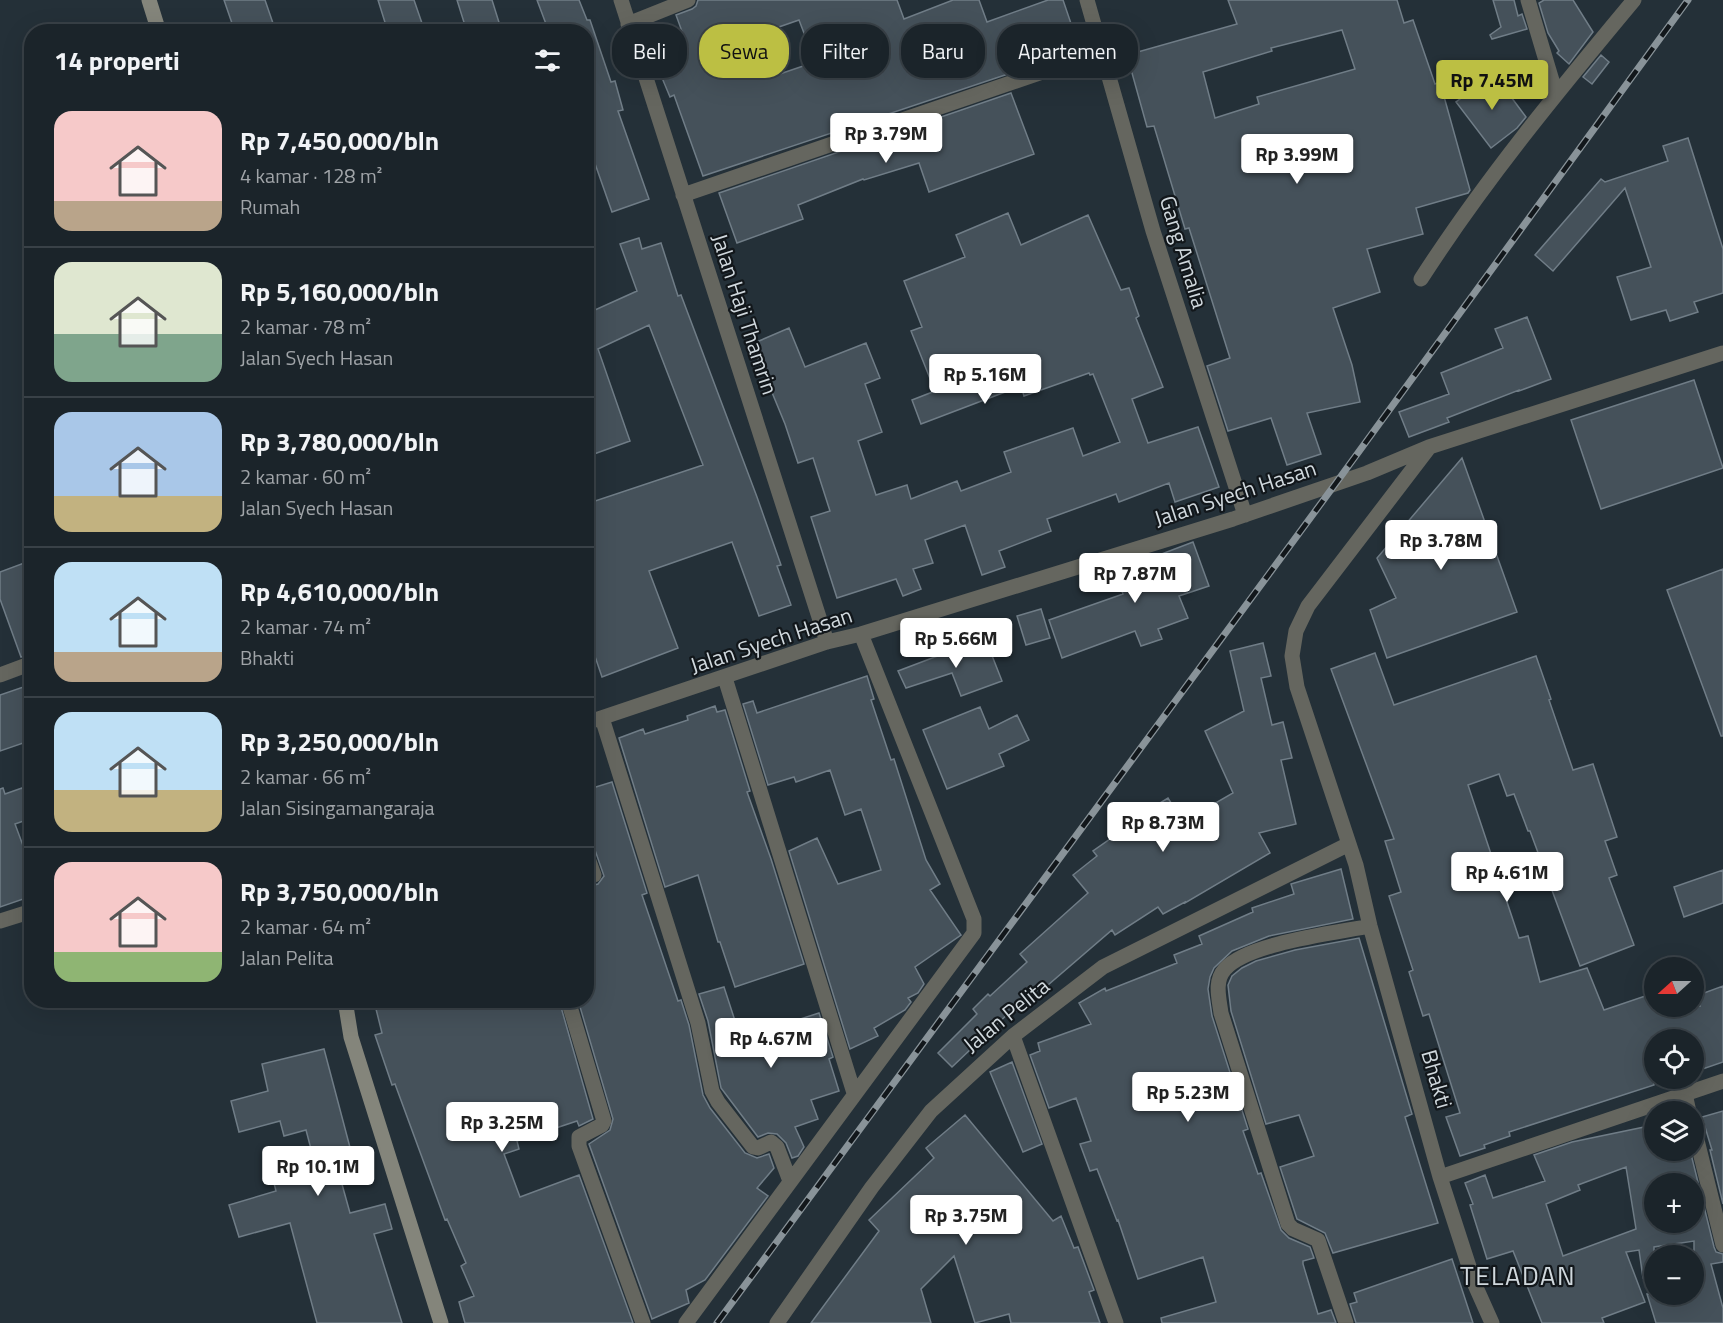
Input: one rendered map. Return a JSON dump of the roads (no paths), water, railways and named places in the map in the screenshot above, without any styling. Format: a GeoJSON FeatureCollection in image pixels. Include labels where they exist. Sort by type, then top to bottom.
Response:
{"type":"FeatureCollection","features":[{"type":"Feature","properties":{"kind":"street"},"geometry":{"type":"LineString","coordinates":[[149,0],[156,24]]}},
{"type":"Feature","properties":{"kind":"street","name":"Jalan Haji Thamrin"},"geometry":{"type":"LineString","coordinates":[[621,0],[628,24]]}},
{"type":"Feature","properties":{"kind":"street"},"geometry":{"type":"LineString","coordinates":[[628,24],[688,0]]}},
{"type":"Feature","properties":{"kind":"street","name":"Gang Amalia"},"geometry":{"type":"LineString","coordinates":[[1087,0],[1153,231],[1245,515]]}},
{"type":"Feature","properties":{"kind":"street"},"geometry":{"type":"LineString","coordinates":[[1528,0],[1556,94]]}},
{"type":"Feature","properties":{"kind":"street"},"geometry":{"type":"LineString","coordinates":[[1421,279],[1445,242],[1556,94],[1634,0]]}},
{"type":"Feature","properties":{"kind":"street","name":"Jalan Haji Thamrin"},"geometry":{"type":"LineString","coordinates":[[645,78],[827,642]]}},
{"type":"Feature","properties":{"kind":"street"},"geometry":{"type":"LineString","coordinates":[[683,195],[1025,78]]}},
{"type":"Feature","properties":{"kind":"street","name":"Jalan Syech Hasan"},"geometry":{"type":"LineString","coordinates":[[594,720],[827,642],[861,634],[1245,515],[1367,473],[1429,447],[1723,353]]}},
{"type":"Feature","properties":{"kind":"street","name":"Bhakti"},"geometry":{"type":"LineString","coordinates":[[1429,447],[1308,606],[1296,631],[1292,656],[1298,687],[1349,844],[1440,1177],[1475,1285],[1492,1323]]}},
{"type":"Feature","properties":{"kind":"street"},"geometry":{"type":"LineString","coordinates":[[686,1323],[854,1093],[971,939],[975,926],[861,634]]}},
{"type":"Feature","properties":{"kind":"street"},"geometry":{"type":"LineString","coordinates":[[0,675],[24,666]]}},
{"type":"Feature","properties":{"kind":"street"},"geometry":{"type":"LineString","coordinates":[[725,678],[854,1093]]}},
{"type":"Feature","properties":{"kind":"street"},"geometry":{"type":"LineString","coordinates":[[602,718],[698,1023],[714,1095],[753,1147],[758,1148],[771,1142],[777,1147],[790,1181]]}},
{"type":"Feature","properties":{"kind":"street","name":"Jalan Pelita"},"geometry":{"type":"LineString","coordinates":[[777,1323],[872,1187],[931,1111],[1012,1036],[1103,967],[1349,844]]}},
{"type":"Feature","properties":{"kind":"street"},"geometry":{"type":"LineString","coordinates":[[0,921],[24,914]]}},
{"type":"Feature","properties":{"kind":"street"},"geometry":{"type":"LineString","coordinates":[[1346,1323],[1318,1240],[1293,1229],[1288,1224],[1221,1013],[1217,988],[1224,969],[1243,955],[1281,944],[1370,926]]}},
{"type":"Feature","properties":{"kind":"street"},"geometry":{"type":"LineString","coordinates":[[346,1008],[351,1037],[441,1323]]}},
{"type":"Feature","properties":{"kind":"street"},"geometry":{"type":"LineString","coordinates":[[570,1008],[604,1121],[602,1125],[579,1137],[579,1146],[643,1323]]}},
{"type":"Feature","properties":{"kind":"street"},"geometry":{"type":"LineString","coordinates":[[1012,1036],[1116,1323]]}},
{"type":"Feature","properties":{"kind":"street"},"geometry":{"type":"LineString","coordinates":[[1440,1177],[1723,1081]]}},
{"type":"Feature","properties":{"kind":"street"},"geometry":{"type":"LineString","coordinates":[[1685,1094],[1687,1101]]}},
{"type":"Feature","properties":{"kind":"street"},"geometry":{"type":"LineString","coordinates":[[1702,1161],[1723,1245]]}},
{"type":"Feature","properties":{"kind":"railway"},"geometry":{"type":"LineString","coordinates":[[717,1323],[1336,483],[1688,0]]}},
{"type":"Feature","properties":{"kind":"district","name":"TELADAN"},"geometry":{"type":"Point","coordinates":[1518,1276]}}]}
